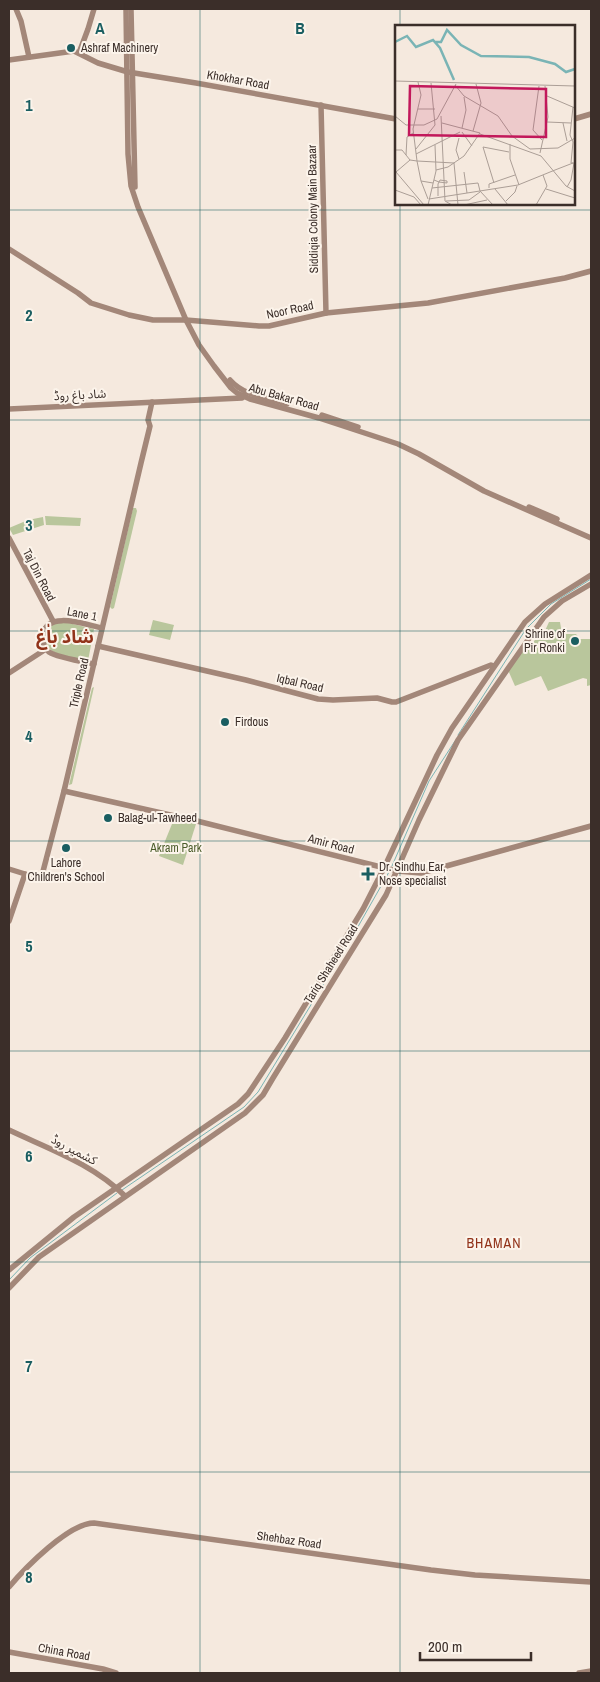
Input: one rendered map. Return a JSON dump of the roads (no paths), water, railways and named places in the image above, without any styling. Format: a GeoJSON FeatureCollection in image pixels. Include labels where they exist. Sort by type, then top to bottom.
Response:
{"type":"FeatureCollection","features":[{"type":"Feature","properties":{"kind":"main road"},"geometry":{"type":"LineString","coordinates":[[16,9],[21,21],[29,57]]}},
{"type":"Feature","properties":{"kind":"main road"},"geometry":{"type":"LineString","coordinates":[[9,60],[68,51],[79,53],[94,9]]}},
{"type":"Feature","properties":{"kind":"main road","name":"Abu Bakar Road"},"geometry":{"type":"LineString","coordinates":[[126,9],[134,185],[188,320],[202,344],[233,384],[245,395],[338,420],[405,447],[484,491],[591,536]]}},
{"type":"Feature","properties":{"kind":"main road","name":"Abu Bakar Road"},"geometry":{"type":"LineString","coordinates":[[130,73],[131,9]]}},
{"type":"Feature","properties":{"kind":"main road","name":"Khokhar Road"},"geometry":{"type":"LineString","coordinates":[[79,53],[98,63],[130,73],[395,119]]}},
{"type":"Feature","properties":{"kind":"main road","name":"Siddiqia Colony Main Bazaar"},"geometry":{"type":"LineString","coordinates":[[321,105],[326,313]]}},
{"type":"Feature","properties":{"kind":"main road"},"geometry":{"type":"LineString","coordinates":[[575,119],[591,114]]}},
{"type":"Feature","properties":{"kind":"main road","name":"Noor Road"},"geometry":{"type":"LineString","coordinates":[[9,249],[91,303],[129,315],[153,320],[188,320],[259,326],[269,326],[326,313],[428,303],[565,278],[591,271]]}},
{"type":"Feature","properties":{"kind":"main road","name":"شاد باغ روڈ"},"geometry":{"type":"LineString","coordinates":[[9,408],[242,398],[245,395]]}},
{"type":"Feature","properties":{"kind":"main road","name":"Triple Road"},"geometry":{"type":"LineString","coordinates":[[24,874],[41,879],[64,791],[144,454],[150,426],[148,420],[152,402]]}},
{"type":"Feature","properties":{"kind":"main road","name":"Taj Din Road"},"geometry":{"type":"LineString","coordinates":[[9,538],[53,621]]}},
{"type":"Feature","properties":{"kind":"main road","name":"Tariq Shaheed Road"},"geometry":{"type":"LineString","coordinates":[[9,1270],[74,1217],[118,1189],[238,1104],[248,1094],[363,909],[385,868],[437,755],[452,728],[534,612],[591,575]]}},
{"type":"Feature","properties":{"kind":"main road","name":"Tariq Shaheed Road"},"geometry":{"type":"LineString","coordinates":[[9,1288],[39,1257],[245,1113],[257,1102],[274,1078],[375,914],[458,740],[544,617],[562,600],[591,584]]}},
{"type":"Feature","properties":{"kind":"main road","name":"Lane 1"},"geometry":{"type":"LineString","coordinates":[[46,648],[42,635],[46,626],[53,621],[62,620],[102,628]]}},
{"type":"Feature","properties":{"kind":"main road","name":"Iqbal Road"},"geometry":{"type":"LineString","coordinates":[[98,646],[327,700],[377,698],[396,702],[491,665],[494,667]]}},
{"type":"Feature","properties":{"kind":"main road"},"geometry":{"type":"LineString","coordinates":[[9,674],[46,648],[54,655],[94,664]]}},
{"type":"Feature","properties":{"kind":"main road"},"geometry":{"type":"LineString","coordinates":[[494,667],[504,674]]}},
{"type":"Feature","properties":{"kind":"main road","name":"Amir Road"},"geometry":{"type":"LineString","coordinates":[[64,791],[197,821],[396,871],[421,873],[591,826]]}},
{"type":"Feature","properties":{"kind":"main road"},"geometry":{"type":"LineString","coordinates":[[9,869],[24,874],[9,920]]}},
{"type":"Feature","properties":{"kind":"main road","name":"کشمیر روڈ"},"geometry":{"type":"LineString","coordinates":[[9,1130],[76,1160],[125,1196]]}},
{"type":"Feature","properties":{"kind":"main road","name":"Shehbaz Road"},"geometry":{"type":"LineString","coordinates":[[9,1587],[31,1562],[85,1523],[448,1572],[591,1582]]}},
{"type":"Feature","properties":{"kind":"main road","name":"China Road"},"geometry":{"type":"LineString","coordinates":[[9,1652],[116,1673]]}},
{"type":"Feature","properties":{"kind":"main road"},"geometry":{"type":"LineString","coordinates":[[579,1673],[591,1671]]}},
{"type":"Feature","properties":{"kind":"waterway"},"geometry":{"type":"LineString","coordinates":[[458,735],[526,629],[551,604],[591,579]]}},
{"type":"Feature","properties":{"kind":"waterway"},"geometry":{"type":"LineString","coordinates":[[392,866],[429,781],[455,741]]}},
{"type":"Feature","properties":{"kind":"waterway"},"geometry":{"type":"LineString","coordinates":[[122,1190],[244,1107],[258,1092],[351,939],[389,872]]}},
{"type":"Feature","properties":{"kind":"waterway"},"geometry":{"type":"LineString","coordinates":[[9,1280],[30,1258],[117,1193]]}},
{"type":"Feature","properties":{"kind":"place","name":"Ashraf Machinery"},"geometry":{"type":"Point","coordinates":[71,48]}},
{"type":"Feature","properties":{"kind":"place","name":"Shrine of Pir Ronki"},"geometry":{"type":"Point","coordinates":[575,641]}},
{"type":"Feature","properties":{"kind":"place","name":"Firdous"},"geometry":{"type":"Point","coordinates":[225,722]}},
{"type":"Feature","properties":{"kind":"place","name":"Balag-ul-Tawheed"},"geometry":{"type":"Point","coordinates":[108,818]}},
{"type":"Feature","properties":{"kind":"place","name":"Lahore Children's School"},"geometry":{"type":"Point","coordinates":[66,848]}},
{"type":"Feature","properties":{"kind":"place","name":"Dr. Sindhu Ear, Nose specialist"},"geometry":{"type":"Point","coordinates":[368,874]}},
{"type":"Feature","properties":{"kind":"district","name":"شاد باٰغ"},"geometry":{"type":"Point","coordinates":[65,637]}},
{"type":"Feature","properties":{"kind":"district","name":"BHAMAN"},"geometry":{"type":"Point","coordinates":[494,1243]}},
{"type":"Feature","properties":{"kind":"park label","name":"Akram Park"},"geometry":{"type":"Point","coordinates":[176,848]}}]}
